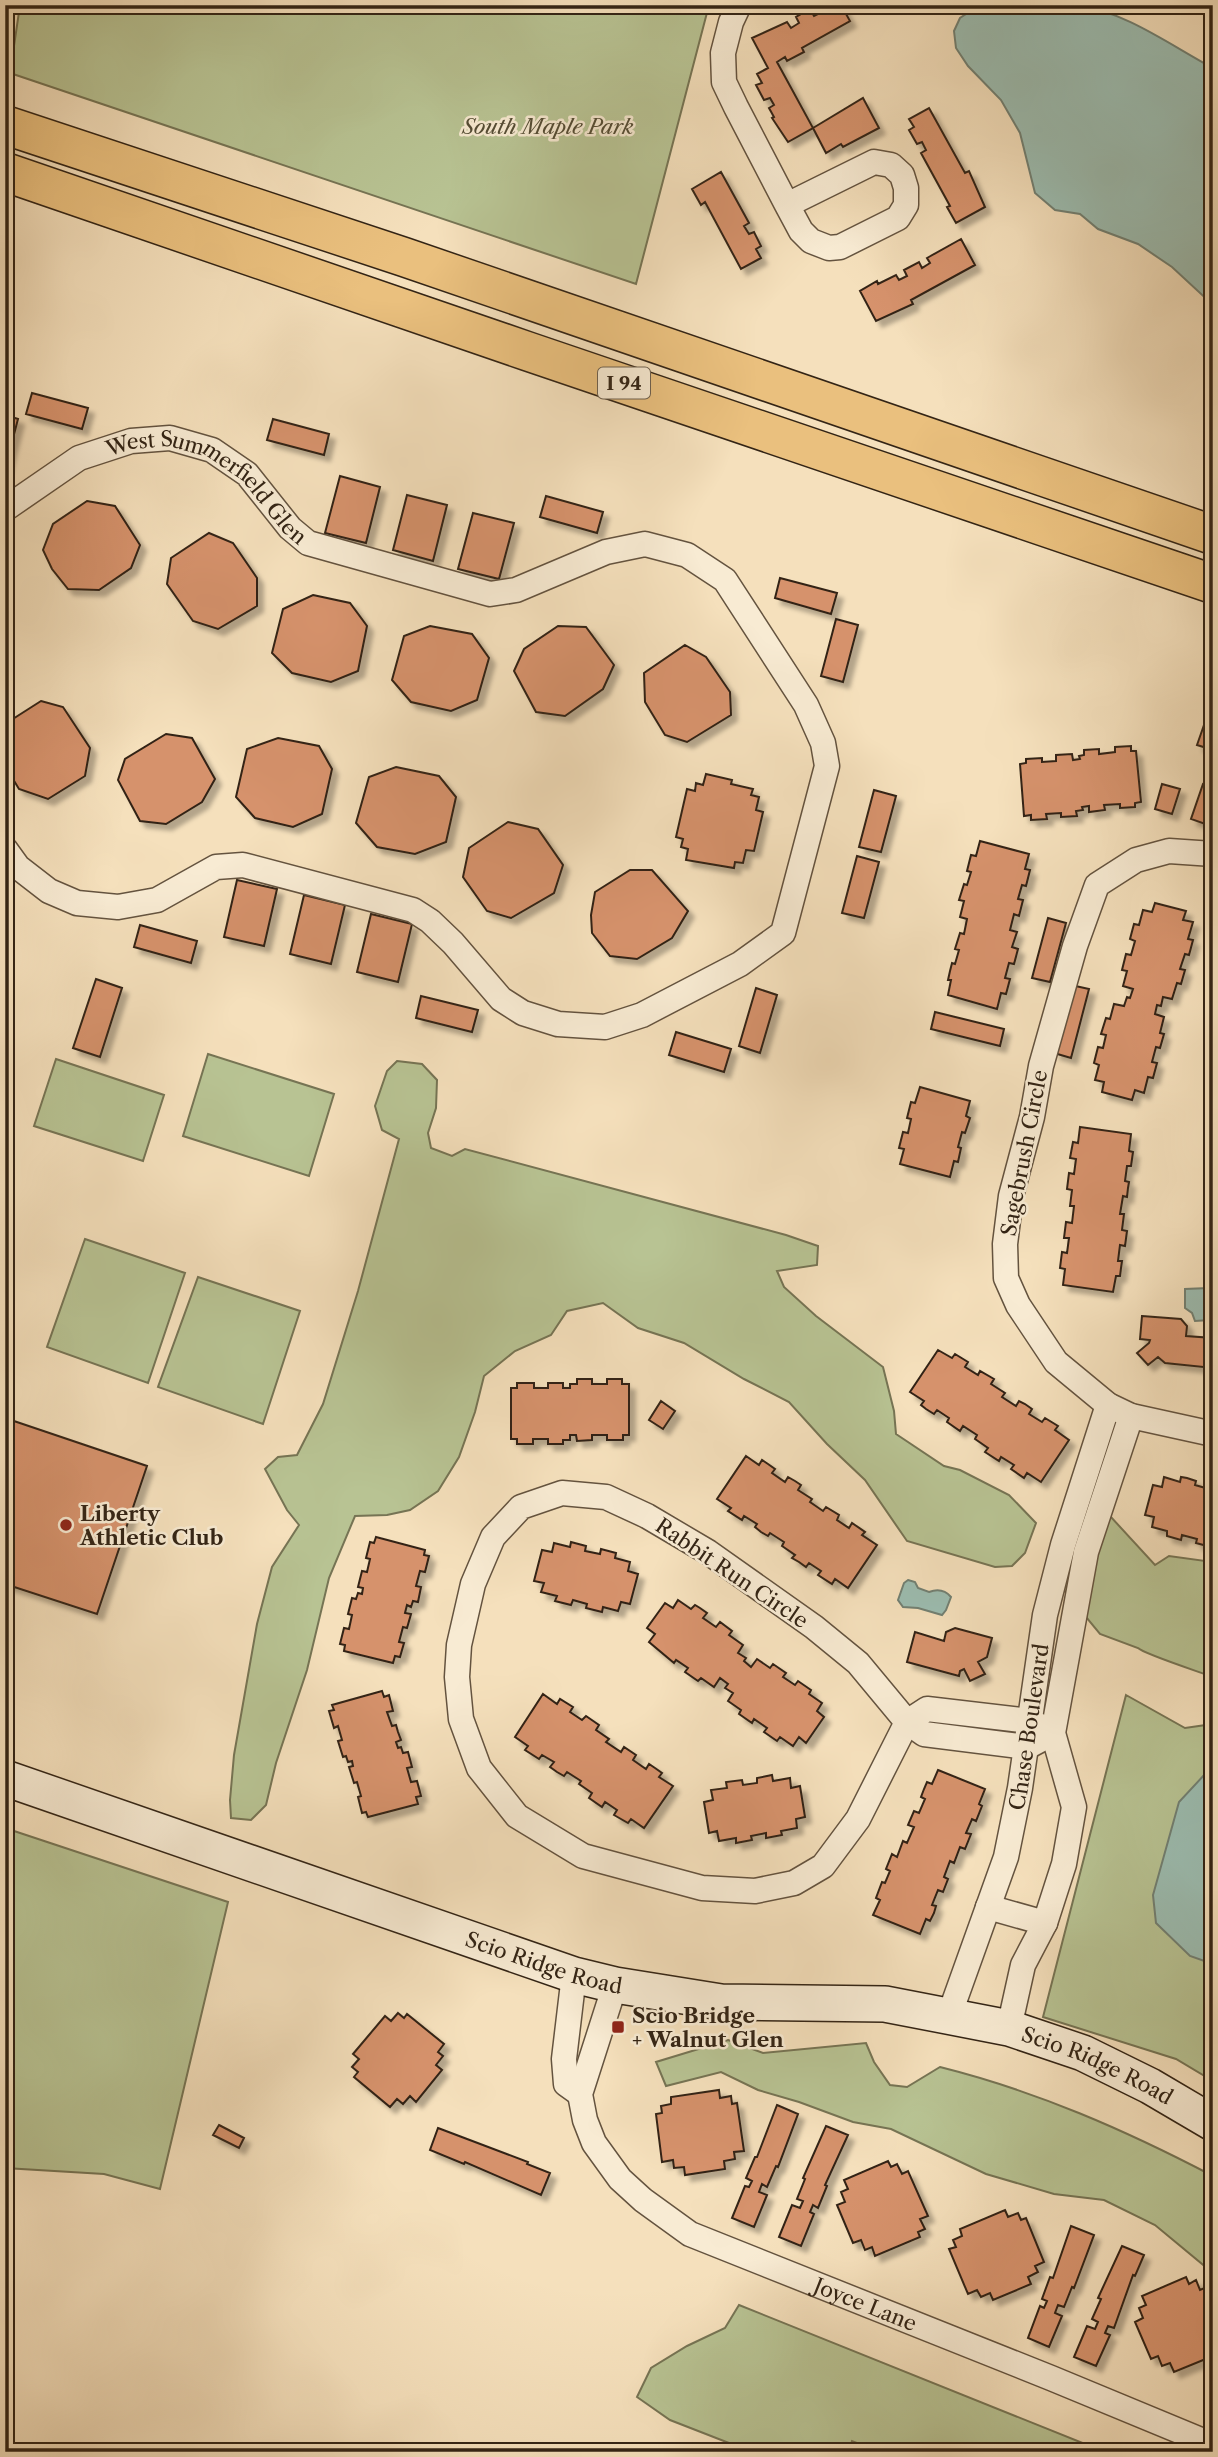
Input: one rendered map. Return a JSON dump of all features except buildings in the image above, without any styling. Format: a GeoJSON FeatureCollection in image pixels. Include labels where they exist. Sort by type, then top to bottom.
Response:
{"type":"FeatureCollection","features":[{"type":"Feature","properties":{"kind":"highway","name":"I 94"},"geometry":{"type":"LineString","coordinates":[[5,125],[417,262],[1213,535]]}},
{"type":"Feature","properties":{"kind":"highway","name":"I 94"},"geometry":{"type":"LineString","coordinates":[[5,172],[1213,584]]}},
{"type":"Feature","properties":{"kind":"street"},"geometry":{"type":"LineString","coordinates":[[739,5],[731,22],[723,53],[724,82],[787,205],[801,231],[811,241],[829,248],[840,247],[898,218],[906,205],[906,188],[902,175],[891,165],[874,162],[787,205]]}},
{"type":"Feature","properties":{"kind":"street","name":"West Summerfield Glen"},"geometry":{"type":"LineString","coordinates":[[5,509],[79,458],[131,441],[170,438],[212,450],[247,474],[290,528],[309,542],[489,594],[516,590],[606,552],[645,544],[687,555],[725,580],[806,705],[823,743],[827,766],[783,933],[740,964],[642,1015],[605,1027],[558,1024],[523,1013],[501,999],[453,943],[430,921],[413,910],[243,865],[216,867],[157,900],[118,907],[77,903],[50,891],[18,867],[5,849]]}},
{"type":"Feature","properties":{"kind":"street","name":"Sagebrush Circle"},"geometry":{"type":"LineString","coordinates":[[1213,853],[1169,851],[1136,860],[1097,885],[1075,946],[1041,1066],[1032,1118],[1011,1196],[1006,1244],[1006,1278],[1018,1306],[1056,1363],[1108,1405],[1131,1416],[1213,1434]]}},
{"type":"Feature","properties":{"kind":"street","name":"Chase Boulevard"},"geometry":{"type":"LineString","coordinates":[[1009,2028],[1023,1965],[1045,1923],[1064,1864],[1074,1807],[1053,1733],[1075,1549],[1108,1405]]}},
{"type":"Feature","properties":{"kind":"street","name":"Chase Boulevard"},"geometry":{"type":"LineString","coordinates":[[949,2016],[1006,1857],[1027,1747],[1045,1615],[1131,1416]]}},
{"type":"Feature","properties":{"kind":"street","name":"Rabbit Run Circle"},"geometry":{"type":"LineString","coordinates":[[907,1722],[858,1818],[823,1866],[794,1883],[755,1891],[702,1888],[583,1856],[517,1816],[480,1768],[461,1719],[457,1677],[459,1645],[473,1584],[493,1537],[521,1507],[562,1493],[606,1497],[647,1516],[708,1552],[814,1627],[858,1663],[907,1722],[924,1734],[1027,1747]]}},
{"type":"Feature","properties":{"kind":"street"},"geometry":{"type":"LineString","coordinates":[[907,1722],[927,1709],[1030,1721],[1053,1733]]}},
{"type":"Feature","properties":{"kind":"street"},"geometry":{"type":"LineString","coordinates":[[1027,1747],[1053,1733]]}},
{"type":"Feature","properties":{"kind":"street","name":"Scio Ridge Road"},"geometry":{"type":"LineString","coordinates":[[5,1778],[574,1975],[615,1986],[721,2001],[885,2004],[1009,2028],[1083,2053],[1150,2086],[1213,2123]]}},
{"type":"Feature","properties":{"kind":"street"},"geometry":{"type":"LineString","coordinates":[[988,1908],[1045,1923]]}},
{"type":"Feature","properties":{"kind":"street","name":"Joyce Lane"},"geometry":{"type":"LineString","coordinates":[[574,1975],[564,2059],[566,2084],[580,2094],[585,2120],[594,2143],[620,2179],[643,2200],[690,2234],[1213,2445]]}},
{"type":"Feature","properties":{"kind":"street"},"geometry":{"type":"LineString","coordinates":[[580,2094],[615,1986]]}},
{"type":"Feature","properties":{"kind":"green space","name":"South Maple Park"},"geometry":{"type":"Polygon","coordinates":[[[20,5],[709,5],[636,284],[10,73],[20,5]]]}},
{"type":"Feature","properties":{"kind":"green space"},"geometry":{"type":"Polygon","coordinates":[[[208,1054],[334,1094],[309,1176],[183,1136],[208,1054]]]}},
{"type":"Feature","properties":{"kind":"green space"},"geometry":{"type":"Polygon","coordinates":[[[56,1059],[164,1095],[143,1161],[34,1126],[56,1059]]]}},
{"type":"Feature","properties":{"kind":"green space"},"geometry":{"type":"Polygon","coordinates":[[[397,1061],[422,1064],[437,1080],[436,1108],[428,1133],[431,1148],[452,1156],[465,1149],[786,1235],[818,1246],[817,1265],[777,1271],[784,1287],[816,1316],[883,1367],[894,1411],[896,1434],[944,1466],[960,1470],[1009,1495],[1036,1523],[1025,1553],[1012,1566],[995,1567],[907,1541],[865,1480],[789,1402],[684,1343],[638,1328],[603,1303],[567,1311],[551,1335],[515,1351],[484,1376],[459,1457],[438,1491],[410,1510],[387,1515],[355,1516],[329,1578],[307,1670],[276,1763],[266,1805],[251,1820],[231,1818],[234,1755],[257,1624],[272,1567],[299,1525],[287,1510],[265,1469],[278,1457],[297,1455],[323,1404],[358,1291],[399,1139],[382,1130],[375,1106],[387,1071],[397,1061]]]}},
{"type":"Feature","properties":{"kind":"green space"},"geometry":{"type":"Polygon","coordinates":[[[85,1239],[185,1273],[148,1383],[47,1347],[85,1239]]]}},
{"type":"Feature","properties":{"kind":"green space"},"geometry":{"type":"Polygon","coordinates":[[[198,1277],[300,1311],[263,1424],[158,1387],[198,1277]]]}},
{"type":"Feature","properties":{"kind":"green space"},"geometry":{"type":"Polygon","coordinates":[[[1088,1492],[1155,1565],[1169,1556],[1213,1562],[1213,1677],[1100,1634],[1053,1577],[1088,1492]]]}},
{"type":"Feature","properties":{"kind":"green space"},"geometry":{"type":"Polygon","coordinates":[[[1126,1695],[1185,1728],[1213,1724],[1213,2081],[1176,2059],[1043,2017],[1126,1695]]]}},
{"type":"Feature","properties":{"kind":"green space"},"geometry":{"type":"Polygon","coordinates":[[[5,1828],[228,1902],[160,2189],[104,2174],[5,2168],[5,1828]]]}},
{"type":"Feature","properties":{"kind":"green space"},"geometry":{"type":"Polygon","coordinates":[[[728,2040],[763,2053],[866,2043],[874,2062],[890,2085],[907,2087],[940,2067],[1045,2100],[1147,2143],[1213,2176],[1213,2273],[1155,2225],[1104,2200],[1054,2194],[986,2174],[891,2129],[853,2122],[758,2090],[721,2072],[666,2086],[656,2062],[728,2040]]]}},
{"type":"Feature","properties":{"kind":"green space"},"geometry":{"type":"Polygon","coordinates":[[[739,2305],[1105,2452],[880,2452],[852,2441],[849,2452],[752,2452],[670,2420],[637,2397],[651,2368],[687,2346],[725,2328],[739,2305]]]}},
{"type":"Feature","properties":{"kind":"water"},"geometry":{"type":"Polygon","coordinates":[[[1054,3],[1095,9],[1147,30],[1213,68],[1213,305],[1172,267],[1138,244],[1098,229],[1080,214],[1055,210],[1035,193],[1020,133],[1001,100],[968,66],[956,48],[954,31],[960,18],[980,5],[1054,3]]]}},
{"type":"Feature","properties":{"kind":"water"},"geometry":{"type":"Polygon","coordinates":[[[1209,1277],[1213,1277],[1213,1310],[1210,1320],[1195,1321],[1192,1313],[1185,1308],[1185,1289],[1209,1288],[1209,1277]]]}},
{"type":"Feature","properties":{"kind":"water"},"geometry":{"type":"Polygon","coordinates":[[[908,1580],[915,1582],[918,1588],[929,1592],[941,1591],[951,1597],[942,1615],[903,1607],[898,1600],[904,1583],[908,1580]]]}},
{"type":"Feature","properties":{"kind":"water"},"geometry":{"type":"Polygon","coordinates":[[[1213,1771],[1213,1964],[1190,1956],[1156,1923],[1153,1895],[1179,1802],[1206,1773],[1213,1771]]]}},
{"type":"Feature","properties":{"kind":"place","name":"Liberty Athletic Club"},"geometry":{"type":"Point","coordinates":[66,1525]}},
{"type":"Feature","properties":{"kind":"place","name":"Scio Bridge + Walnut Glen"},"geometry":{"type":"Point","coordinates":[618,2027]}}]}
